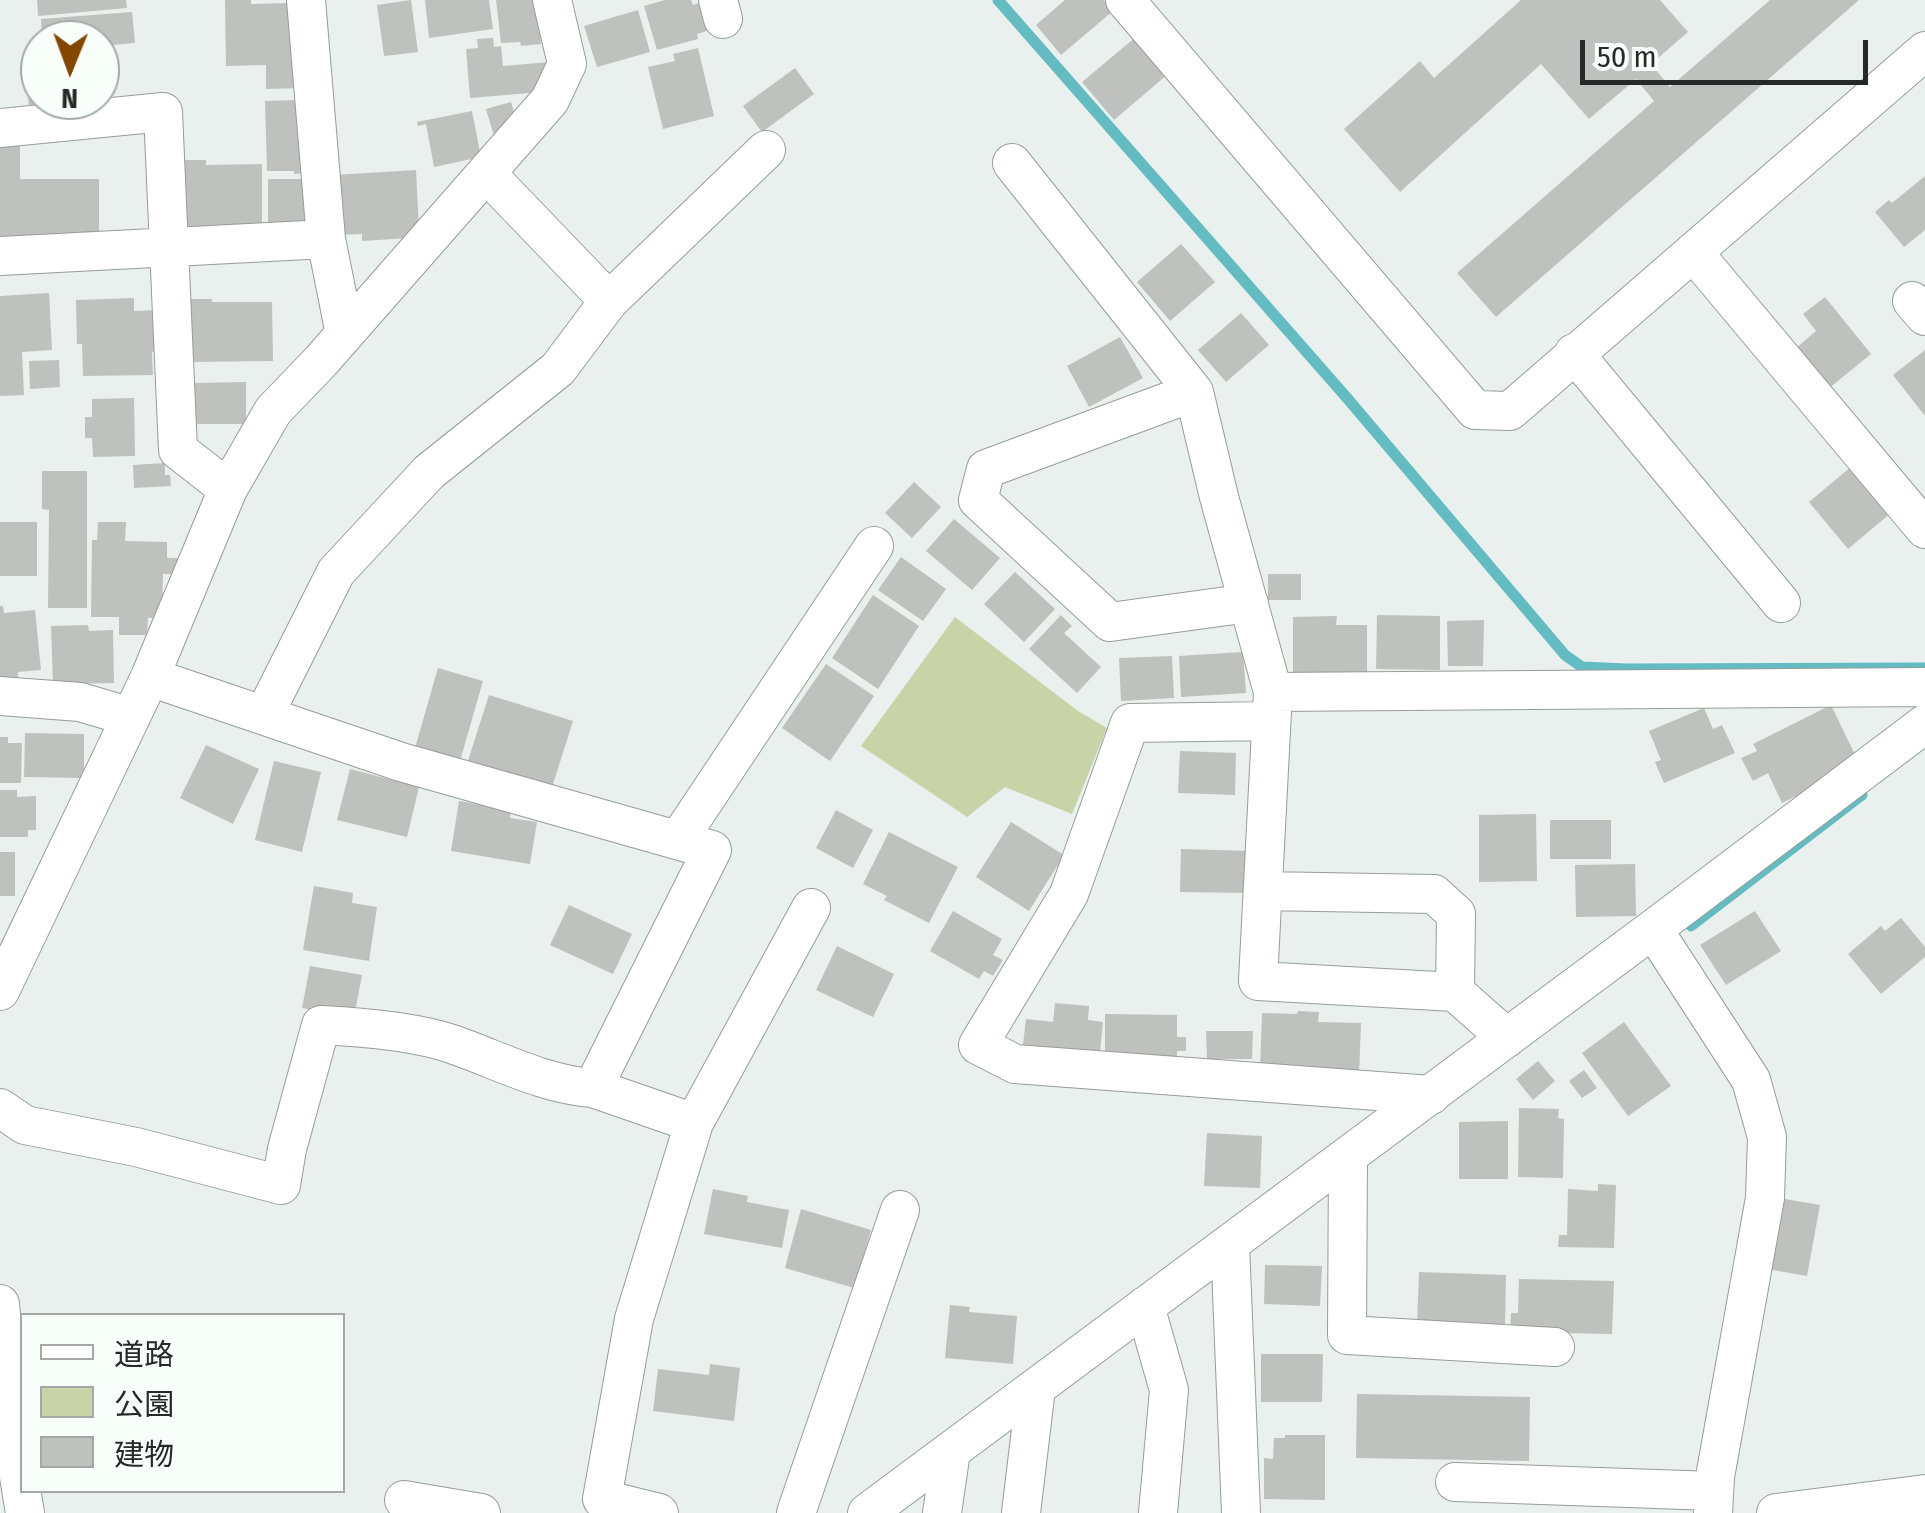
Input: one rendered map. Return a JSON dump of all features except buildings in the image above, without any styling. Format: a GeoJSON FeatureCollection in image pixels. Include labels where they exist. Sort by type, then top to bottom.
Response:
{"type":"FeatureCollection","features":[{"type":"Feature","properties":{"kind":"street"},"geometry":{"type":"LineString","coordinates":[[306,0],[326,240],[345,334]]}},
{"type":"Feature","properties":{"kind":"street"},"geometry":{"type":"LineString","coordinates":[[0,991],[150,677],[228,489],[272,412],[550,100],[567,64],[552,0]]}},
{"type":"Feature","properties":{"kind":"street"},"geometry":{"type":"LineString","coordinates":[[1125,0],[1475,410],[1510,411],[1925,52]]}},
{"type":"Feature","properties":{"kind":"street"},"geometry":{"type":"LineString","coordinates":[[0,128],[163,112],[178,450],[228,489]]}},
{"type":"Feature","properties":{"kind":"street"},"geometry":{"type":"LineString","coordinates":[[264,715],[336,572],[429,472],[558,368],[609,300],[766,150]]}},
{"type":"Feature","properties":{"kind":"street"},"geometry":{"type":"LineString","coordinates":[[1012,163],[1194,392],[1272,707],[1258,981],[1454,992],[1507,1038]]}},
{"type":"Feature","properties":{"kind":"street"},"geometry":{"type":"LineString","coordinates":[[486,173],[609,300]]}},
{"type":"Feature","properties":{"kind":"street"},"geometry":{"type":"LineString","coordinates":[[0,256],[326,240]]}},
{"type":"Feature","properties":{"kind":"street"},"geometry":{"type":"LineString","coordinates":[[1693,252],[1925,529]]}},
{"type":"Feature","properties":{"kind":"street"},"geometry":{"type":"LineString","coordinates":[[1574,352],[1781,603]]}},
{"type":"Feature","properties":{"kind":"street"},"geometry":{"type":"LineString","coordinates":[[1194,392],[986,469],[978,500],[1110,622],[1249,603]]}},
{"type":"Feature","properties":{"kind":"street"},"geometry":{"type":"LineString","coordinates":[[678,840],[874,546]]}},
{"type":"Feature","properties":{"kind":"street"},"geometry":{"type":"LineString","coordinates":[[150,677],[401,762],[712,850],[593,1088]]}},
{"type":"Feature","properties":{"kind":"street"},"geometry":{"type":"LineString","coordinates":[[1430,1095],[1016,1064],[978,1044],[1069,894],[1130,723],[1272,707],[1925,687]]}},
{"type":"Feature","properties":{"kind":"street"},"geometry":{"type":"LineString","coordinates":[[0,696],[80,702],[131,717]]}},
{"type":"Feature","properties":{"kind":"street"},"geometry":{"type":"LineString","coordinates":[[868,1513],[1925,724]]}},
{"type":"Feature","properties":{"kind":"street"},"geometry":{"type":"LineString","coordinates":[[1263,891],[1434,894],[1456,914],[1454,992]]}},
{"type":"Feature","properties":{"kind":"street"},"geometry":{"type":"LineString","coordinates":[[660,1513],[600,1506],[634,1318],[694,1123],[812,908]]}},
{"type":"Feature","properties":{"kind":"street"},"geometry":{"type":"LineString","coordinates":[[1456,1482],[1714,1502],[1765,1198],[1768,1138],[1751,1080],[1654,929]]}},
{"type":"Feature","properties":{"kind":"street"},"geometry":{"type":"LineString","coordinates":[[0,1108],[26,1125],[136,1146],[281,1186],[287,1148],[321,1025],[447,1042],[570,1086],[593,1088],[694,1123]]}},
{"type":"Feature","properties":{"kind":"street"},"geometry":{"type":"LineString","coordinates":[[1348,1156],[1347,1335],[1556,1347]]}},
{"type":"Feature","properties":{"kind":"street"},"geometry":{"type":"LineString","coordinates":[[796,1513],[900,1210]]}},
{"type":"Feature","properties":{"kind":"street"},"geometry":{"type":"LineString","coordinates":[[1230,1244],[1241,1513]]}},
{"type":"Feature","properties":{"kind":"street"},"geometry":{"type":"LineString","coordinates":[[0,1304],[6,1434],[20,1492]]}},
{"type":"Feature","properties":{"kind":"street"},"geometry":{"type":"LineString","coordinates":[[1145,1306],[1168,1390],[1158,1513]]}},
{"type":"Feature","properties":{"kind":"street"},"geometry":{"type":"LineString","coordinates":[[1021,1513],[1036,1388]]}},
{"type":"Feature","properties":{"kind":"street"},"geometry":{"type":"LineString","coordinates":[[942,1513],[951,1451]]}},
{"type":"Feature","properties":{"kind":"street"},"geometry":{"type":"LineString","coordinates":[[1776,1513],[1925,1494]]}},
{"type":"Feature","properties":{"kind":"street"},"geometry":{"type":"LineString","coordinates":[[404,1500],[482,1513]]}},
{"type":"Feature","properties":{"kind":"green space"},"geometry":{"type":"Polygon","coordinates":[[[955,617],[1078,711],[1107,728],[1072,814],[1005,787],[967,817],[861,746],[955,617]]]}},
{"type":"Feature","properties":{"kind":"waterway"},"geometry":{"type":"LineString","coordinates":[[998,0],[1347,398],[1565,655],[1582,667],[1626,669],[1925,668]]}},
{"type":"Feature","properties":{"kind":"waterway"},"geometry":{"type":"LineString","coordinates":[[1691,926],[1862,795]]}}]}
